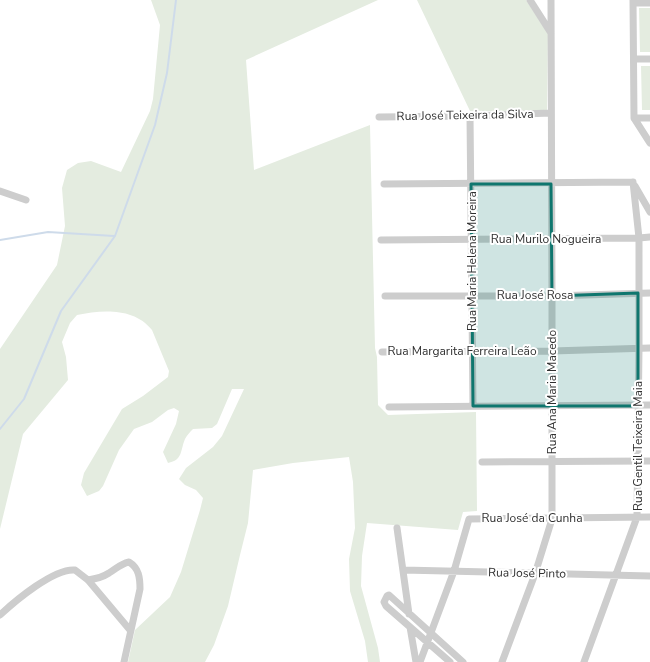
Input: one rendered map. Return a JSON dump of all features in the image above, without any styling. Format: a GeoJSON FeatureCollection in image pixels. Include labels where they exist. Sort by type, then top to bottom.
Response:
{"type":"FeatureCollection","features":[{"type":"Feature","properties":{"kind":"street"},"geometry":{"type":"LineString","coordinates":[[530,0],[551,33]]}},
{"type":"Feature","properties":{"kind":"street","name":"Rua Ana Maria Macedo"},"geometry":{"type":"LineString","coordinates":[[502,662],[535,574],[552,518],[551,0]]}},
{"type":"Feature","properties":{"kind":"street"},"geometry":{"type":"LineString","coordinates":[[650,3],[633,1],[634,118],[650,143]]}},
{"type":"Feature","properties":{"kind":"street"},"geometry":{"type":"LineString","coordinates":[[634,59],[650,59]]}},
{"type":"Feature","properties":{"kind":"street","name":"Rua José Teixeira da Silva"},"geometry":{"type":"LineString","coordinates":[[379,117],[551,113]]}},
{"type":"Feature","properties":{"kind":"street","name":"Rua Maria Helena Moreira"},"geometry":{"type":"LineString","coordinates":[[470,116],[473,406]]}},
{"type":"Feature","properties":{"kind":"street"},"geometry":{"type":"LineString","coordinates":[[634,118],[650,118]]}},
{"type":"Feature","properties":{"kind":"street"},"geometry":{"type":"LineString","coordinates":[[384,184],[551,184],[633,182],[650,212]]}},
{"type":"Feature","properties":{"kind":"street","name":"Rua Gentil Teixeira Maia"},"geometry":{"type":"LineString","coordinates":[[584,662],[637,518],[639,238],[633,182]]}},
{"type":"Feature","properties":{"kind":"street"},"geometry":{"type":"LineString","coordinates":[[0,191],[26,200]]}},
{"type":"Feature","properties":{"kind":"street","name":"Rua Murilo Nogueira"},"geometry":{"type":"LineString","coordinates":[[381,240],[650,237]]}},
{"type":"Feature","properties":{"kind":"street","name":"Rua José Rosa"},"geometry":{"type":"LineString","coordinates":[[385,296],[552,296],[650,293]]}},
{"type":"Feature","properties":{"kind":"street","name":"Rua Margarita Ferreira Leão"},"geometry":{"type":"LineString","coordinates":[[382,352],[552,351],[650,348]]}},
{"type":"Feature","properties":{"kind":"street"},"geometry":{"type":"LineString","coordinates":[[389,406],[650,405]]}},
{"type":"Feature","properties":{"kind":"street"},"geometry":{"type":"LineString","coordinates":[[482,462],[650,461]]}},
{"type":"Feature","properties":{"kind":"street","name":"Rua José da Cunha"},"geometry":{"type":"LineString","coordinates":[[420,662],[454,570],[469,519],[650,517]]}},
{"type":"Feature","properties":{"kind":"street"},"geometry":{"type":"LineString","coordinates":[[397,528],[416,662]]}},
{"type":"Feature","properties":{"kind":"street"},"geometry":{"type":"LineString","coordinates":[[88,580],[109,573],[119,565],[129,562],[139,575],[140,589],[124,662]]}},
{"type":"Feature","properties":{"kind":"street"},"geometry":{"type":"LineString","coordinates":[[0,615],[18,599],[50,578],[71,570],[78,571],[88,580],[130,630]]}},
{"type":"Feature","properties":{"kind":"street","name":"Rua José Pinto"},"geometry":{"type":"LineString","coordinates":[[403,570],[454,570],[535,574],[616,574],[650,576]]}},
{"type":"Feature","properties":{"kind":"street"},"geometry":{"type":"LineString","coordinates":[[450,662],[386,606],[384,600],[387,596],[389,595],[463,662]]}},
{"type":"Feature","properties":{"kind":"highlighted area"},"geometry":{"type":"Polygon","coordinates":[[[471,184],[551,184],[552,296],[638,293],[638,406],[473,406],[471,184]]]}},
{"type":"Feature","properties":{"kind":"shaded area"},"geometry":{"type":"Polygon","coordinates":[[[151,0],[378,0],[246,60],[254,170],[370,125],[375,348],[377,357],[378,405],[388,415],[476,412],[477,511],[463,512],[458,530],[367,523],[362,556],[361,586],[378,648],[380,662],[368,662],[365,641],[350,591],[349,559],[355,528],[353,482],[349,457],[293,463],[253,470],[248,523],[228,606],[214,645],[205,662],[128,662],[135,630],[170,597],[181,572],[200,510],[203,498],[196,490],[185,485],[179,479],[186,468],[213,447],[222,436],[244,389],[232,389],[217,424],[212,428],[193,429],[185,439],[179,457],[173,462],[168,463],[163,452],[176,424],[179,411],[174,408],[168,410],[152,422],[134,429],[119,450],[103,486],[99,491],[87,496],[81,485],[84,473],[122,409],[143,396],[168,377],[169,371],[152,330],[136,317],[117,312],[96,312],[77,315],[70,323],[62,342],[66,357],[68,380],[23,434],[0,529],[0,349],[57,265],[65,226],[62,188],[67,170],[78,163],[91,161],[121,172],[150,111],[153,99],[160,25],[151,0]]]}},
{"type":"Feature","properties":{"kind":"shaded area"},"geometry":{"type":"Polygon","coordinates":[[[417,0],[526,0],[548,34],[547,111],[470,111],[417,0]]]}},
{"type":"Feature","properties":{"kind":"shaded area"},"geometry":{"type":"Polygon","coordinates":[[[639,8],[650,8],[650,52],[640,52],[639,8]]]}},
{"type":"Feature","properties":{"kind":"shaded area"},"geometry":{"type":"Polygon","coordinates":[[[641,66],[650,66],[650,110],[642,110],[641,66]]]}},
{"type":"Feature","properties":{"kind":"waterway"},"geometry":{"type":"LineString","coordinates":[[0,429],[24,399],[61,311],[115,236],[155,125],[167,73],[176,0]]}},
{"type":"Feature","properties":{"kind":"waterway"},"geometry":{"type":"LineString","coordinates":[[0,240],[48,232],[114,236]]}}]}
